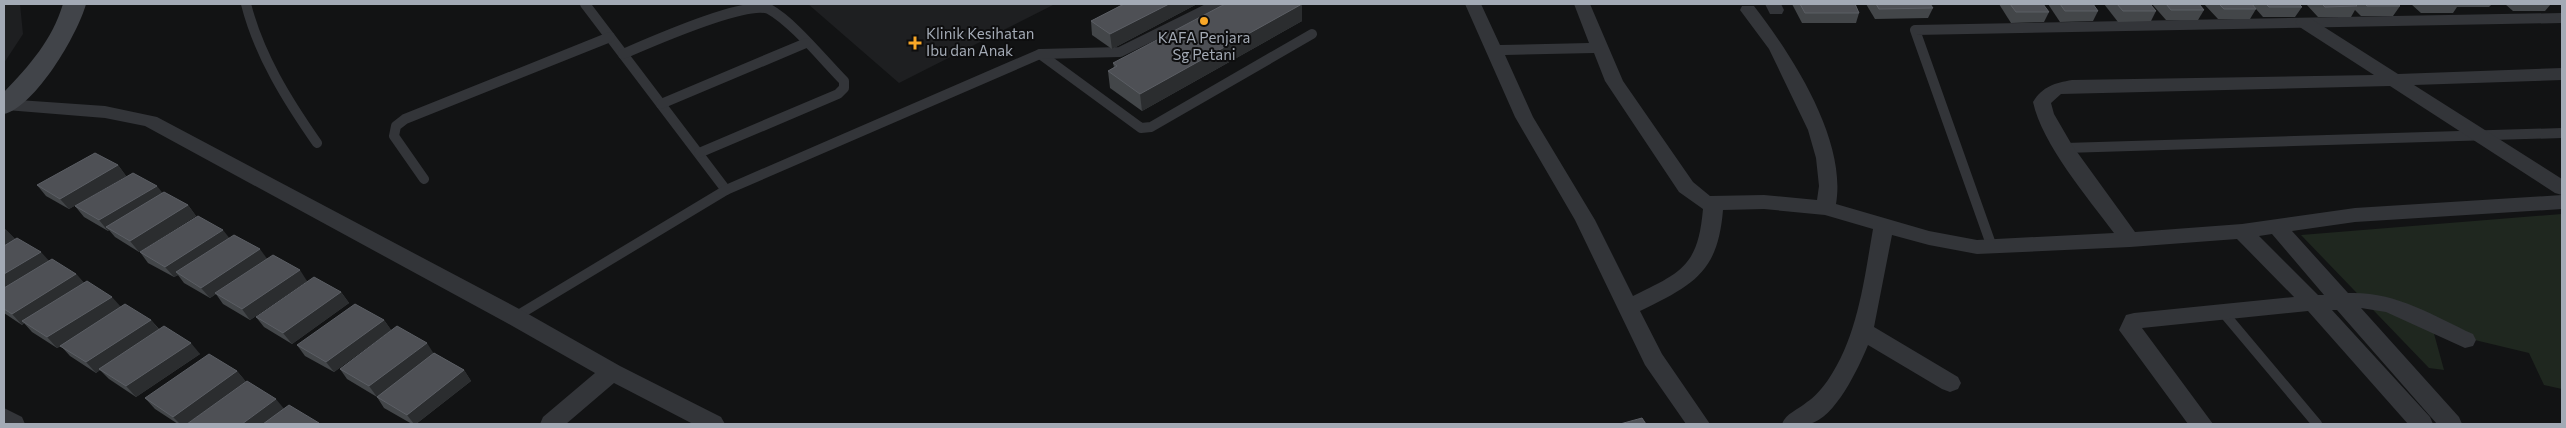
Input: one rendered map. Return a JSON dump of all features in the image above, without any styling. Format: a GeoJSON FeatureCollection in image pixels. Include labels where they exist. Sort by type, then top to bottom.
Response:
{"type":"FeatureCollection","features":[{"type":"Feature","properties":{"kind":"street"},"geometry":{"type":"LineString","coordinates":[[5,105],[60,40],[69,23],[74,4]]}},
{"type":"Feature","properties":{"kind":"street"},"geometry":{"type":"LineString","coordinates":[[1473,4],[1524,118],[1585,220],[1653,359],[1698,424]]}},
{"type":"Feature","properties":{"kind":"street"},"geometry":{"type":"LineString","coordinates":[[1582,4],[1614,81],[1686,187],[1700,199],[1713,204],[1764,202],[1825,208],[1963,245],[1992,247],[2130,240],[2277,227],[2365,215],[2562,202]]}},
{"type":"Feature","properties":{"kind":"street"},"geometry":{"type":"LineString","coordinates":[[1744,7],[1777,48],[1817,130],[1826,158],[1829,186],[1825,208]]}},
{"type":"Feature","properties":{"kind":"street"},"geometry":{"type":"LineString","coordinates":[[2304,22],[2562,188]]}},
{"type":"Feature","properties":{"kind":"street"},"geometry":{"type":"LineString","coordinates":[[1495,50],[1599,48]]}},
{"type":"Feature","properties":{"kind":"street"},"geometry":{"type":"LineString","coordinates":[[2130,240],[2065,148],[2041,107],[2044,98],[2055,90],[2062,88],[2562,74]]}},
{"type":"Feature","properties":{"kind":"street"},"geometry":{"type":"LineString","coordinates":[[5,105],[106,112],[150,120],[515,317],[612,372],[712,424]]}},
{"type":"Feature","properties":{"kind":"street"},"geometry":{"type":"LineString","coordinates":[[1628,308],[1673,284],[1691,271],[1703,258],[1713,204]]}},
{"type":"Feature","properties":{"kind":"street"},"geometry":{"type":"LineString","coordinates":[[1793,424],[1816,410],[1828,398],[1847,369],[1863,332],[1884,225]]}},
{"type":"Feature","properties":{"kind":"street"},"geometry":{"type":"LineString","coordinates":[[2277,227],[2451,424]]}},
{"type":"Feature","properties":{"kind":"street"},"geometry":{"type":"LineString","coordinates":[[2242,230],[2313,303],[2422,424]]}},
{"type":"Feature","properties":{"kind":"street"},"geometry":{"type":"LineString","coordinates":[[2201,424],[2134,336],[2130,325],[2134,321],[2313,303],[2370,300],[2391,305],[2465,340]]}},
{"type":"Feature","properties":{"kind":"street"},"geometry":{"type":"LineString","coordinates":[[1863,332],[1950,383]]}},
{"type":"Feature","properties":{"kind":"street"},"geometry":{"type":"LineString","coordinates":[[551,424],[612,372]]}},
{"type":"Feature","properties":{"kind":"street"},"geometry":{"type":"LineString","coordinates":[[4,417],[14,424]]}},
{"type":"Feature","properties":{"kind":"lane"},"geometry":{"type":"LineString","coordinates":[[246,4],[259,43],[292,109],[318,143]]}},
{"type":"Feature","properties":{"kind":"lane"},"geometry":{"type":"LineString","coordinates":[[585,4],[726,190]]}},
{"type":"Feature","properties":{"kind":"lane"},"geometry":{"type":"LineString","coordinates":[[515,317],[726,190],[1040,54],[1050,52],[1120,52],[1217,4]]}},
{"type":"Feature","properties":{"kind":"lane"},"geometry":{"type":"LineString","coordinates":[[623,54],[723,14],[754,6],[766,8],[806,43],[844,81],[844,88],[838,94],[699,153]]}},
{"type":"Feature","properties":{"kind":"lane"},"geometry":{"type":"LineString","coordinates":[[1992,247],[1915,30],[1926,28],[2562,18]]}},
{"type":"Feature","properties":{"kind":"lane"},"geometry":{"type":"LineString","coordinates":[[1040,54],[1141,128],[1151,127],[1312,34]]}},
{"type":"Feature","properties":{"kind":"lane"},"geometry":{"type":"LineString","coordinates":[[424,179],[394,136],[396,126],[406,119],[610,37]]}},
{"type":"Feature","properties":{"kind":"lane"},"geometry":{"type":"LineString","coordinates":[[661,104],[806,43]]}},
{"type":"Feature","properties":{"kind":"lane"},"geometry":{"type":"LineString","coordinates":[[2065,148],[2562,133]]}},
{"type":"Feature","properties":{"kind":"lane"},"geometry":{"type":"LineString","coordinates":[[2222,312],[2317,424]]}},
{"type":"Feature","properties":{"kind":"shaded area"},"geometry":{"type":"Polygon","coordinates":[[[4,4],[20,4],[23,34],[4,63],[4,4]]]}},
{"type":"Feature","properties":{"kind":"shaded area","name":"Klinik Kesihatan Ibu dan Anak"},"geometry":{"type":"Polygon","coordinates":[[[808,4],[1055,4],[899,83],[808,4]]]}},
{"type":"Feature","properties":{"kind":"shaded area"},"geometry":{"type":"Polygon","coordinates":[[[2562,214],[2562,389],[2544,385],[2529,353],[2433,330],[2444,370],[2429,368],[2301,235],[2562,214]]]}},
{"type":"Feature","properties":{"kind":"building"},"geometry":{"type":"Polygon","coordinates":[[[1124,4],[1169,4],[1110,34],[1091,21],[1124,4]]]}},
{"type":"Feature","properties":{"kind":"building"},"geometry":{"type":"Polygon","coordinates":[[[1225,4],[1302,4],[1140,94],[1108,71],[1117,66],[1113,63],[1225,4]]]}},
{"type":"Feature","properties":{"kind":"building"},"geometry":{"type":"Polygon","coordinates":[[[1800,4],[1855,4],[1859,13],[1805,13],[1800,4]]]}},
{"type":"Feature","properties":{"kind":"building"},"geometry":{"type":"Polygon","coordinates":[[[1876,4],[1930,4],[1933,8],[1879,9],[1876,4]]]}},
{"type":"Feature","properties":{"kind":"building"},"geometry":{"type":"Polygon","coordinates":[[[2010,4],[2043,4],[2049,12],[2016,12],[2010,4]]]}},
{"type":"Feature","properties":{"kind":"building"},"geometry":{"type":"Polygon","coordinates":[[[2060,4],[2093,4],[2098,11],[2065,11],[2060,4]]]}},
{"type":"Feature","properties":{"kind":"building"},"geometry":{"type":"Polygon","coordinates":[[[2117,4],[2150,4],[2156,11],[2123,11],[2117,4]]]}},
{"type":"Feature","properties":{"kind":"building"},"geometry":{"type":"Polygon","coordinates":[[[2166,4],[2199,4],[2204,10],[2171,10],[2166,4]]]}},
{"type":"Feature","properties":{"kind":"building"},"geometry":{"type":"Polygon","coordinates":[[[2219,4],[2252,4],[2256,9],[2224,9],[2219,4]]]}},
{"type":"Feature","properties":{"kind":"building"},"geometry":{"type":"Polygon","coordinates":[[[2266,4],[2299,4],[2302,7],[2269,7],[2266,4]]]}},
{"type":"Feature","properties":{"kind":"building"},"geometry":{"type":"Polygon","coordinates":[[[2322,4],[2355,4],[2357,6],[2325,7],[2322,4]]]}},
{"type":"Feature","properties":{"kind":"building"},"geometry":{"type":"Polygon","coordinates":[[[2365,4],[2398,4],[2400,6],[2367,6],[2365,4]]]}},
{"type":"Feature","properties":{"kind":"building"},"geometry":{"type":"Polygon","coordinates":[[[95,153],[118,165],[60,199],[37,185],[95,153]]]}},
{"type":"Feature","properties":{"kind":"building"},"geometry":{"type":"Polygon","coordinates":[[[133,173],[157,186],[99,220],[75,206],[133,173]]]}},
{"type":"Feature","properties":{"kind":"building"},"geometry":{"type":"Polygon","coordinates":[[[164,192],[188,205],[130,241],[106,227],[164,192]]]}},
{"type":"Feature","properties":{"kind":"building"},"geometry":{"type":"Polygon","coordinates":[[[198,216],[223,230],[165,267],[140,252],[198,216]]]}},
{"type":"Feature","properties":{"kind":"building"},"geometry":{"type":"Polygon","coordinates":[[[234,235],[260,249],[201,288],[176,272],[234,235]]]}},
{"type":"Feature","properties":{"kind":"building"},"geometry":{"type":"Polygon","coordinates":[[[17,238],[41,252],[4,274],[4,246],[17,238]]]}},
{"type":"Feature","properties":{"kind":"building"},"geometry":{"type":"Polygon","coordinates":[[[273,255],[300,270],[242,309],[215,293],[273,255]]]}},
{"type":"Feature","properties":{"kind":"building"},"geometry":{"type":"Polygon","coordinates":[[[52,259],[76,274],[12,314],[4,309],[4,288],[52,259]]]}},
{"type":"Feature","properties":{"kind":"building"},"geometry":{"type":"Polygon","coordinates":[[[314,277],[341,292],[283,333],[256,317],[314,277]]]}},
{"type":"Feature","properties":{"kind":"building"},"geometry":{"type":"Polygon","coordinates":[[[87,281],[112,297],[47,337],[22,321],[87,281]]]}},
{"type":"Feature","properties":{"kind":"building"},"geometry":{"type":"Polygon","coordinates":[[[125,304],[151,320],[86,362],[60,346],[125,304]]]}},
{"type":"Feature","properties":{"kind":"building"},"geometry":{"type":"Polygon","coordinates":[[[355,304],[384,320],[326,362],[297,345],[355,304]]]}},
{"type":"Feature","properties":{"kind":"building"},"geometry":{"type":"Polygon","coordinates":[[[164,326],[191,343],[126,386],[99,369],[164,326]]]}},
{"type":"Feature","properties":{"kind":"building"},"geometry":{"type":"Polygon","coordinates":[[[397,326],[427,343],[369,386],[340,369],[397,326]]]}},
{"type":"Feature","properties":{"kind":"building"},"geometry":{"type":"Polygon","coordinates":[[[434,353],[464,370],[407,415],[377,397],[434,353]]]}},
{"type":"Feature","properties":{"kind":"building"},"geometry":{"type":"Polygon","coordinates":[[[209,354],[237,371],[173,417],[145,398],[209,354]]]}},
{"type":"Feature","properties":{"kind":"building"},"geometry":{"type":"Polygon","coordinates":[[[247,381],[276,399],[242,424],[187,424],[247,381]]]}},
{"type":"Feature","properties":{"kind":"building"},"geometry":{"type":"Polygon","coordinates":[[[289,405],[319,423],[263,424],[289,405]]]}},
{"type":"Feature","properties":{"kind":"building"},"geometry":{"type":"Polygon","coordinates":[[[1642,418],[1646,424],[1620,424],[1642,418]]]}},
{"type":"Feature","properties":{"kind":"place","name":"KAFA Penjara Sg Petani"},"geometry":{"type":"Point","coordinates":[1204,21]}},
{"type":"Feature","properties":{"kind":"place","name":"Klinik Kesihatan Ibu dan Anak"},"geometry":{"type":"Point","coordinates":[915,43]}}]}
